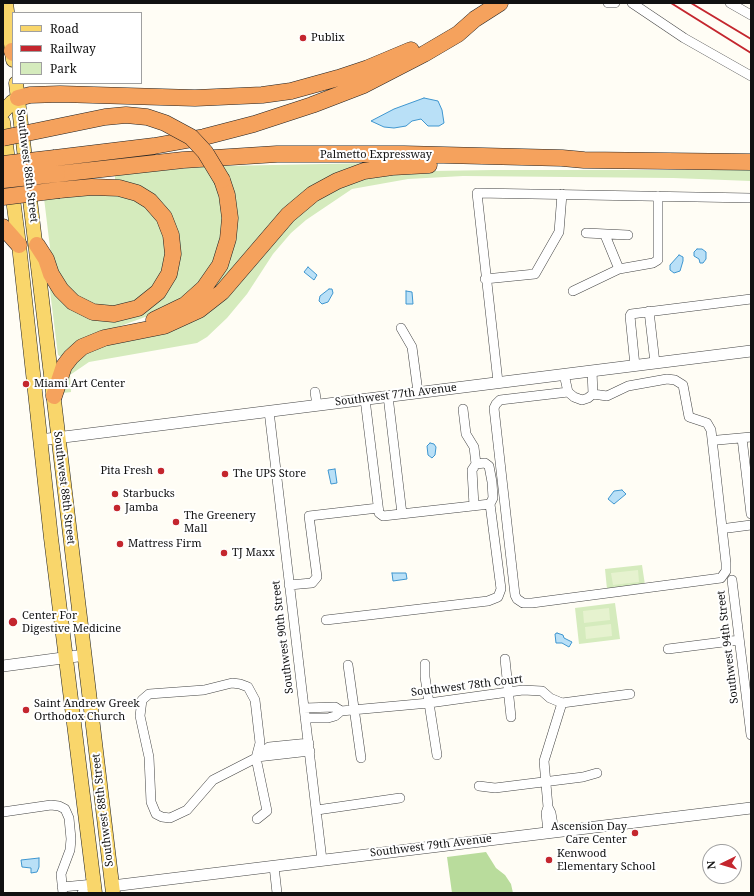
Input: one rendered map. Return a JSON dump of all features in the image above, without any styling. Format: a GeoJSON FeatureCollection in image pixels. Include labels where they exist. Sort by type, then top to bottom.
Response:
{"type":"FeatureCollection","features":[{"type":"Feature","properties":{"kind":"highway"},"geometry":{"type":"LineString","coordinates":[[17,91],[30,96],[60,94],[214,98],[248,97],[284,92],[326,82],[368,68],[475,19],[500,3]]}},
{"type":"Feature","properties":{"kind":"highway"},"geometry":{"type":"LineString","coordinates":[[3,164],[181,141],[220,133],[293,112],[339,95],[392,72],[458,34],[475,19]]}},
{"type":"Feature","properties":{"kind":"highway"},"geometry":{"type":"LineString","coordinates":[[41,84],[60,94]]}},
{"type":"Feature","properties":{"kind":"highway"},"geometry":{"type":"LineString","coordinates":[[3,138],[105,117],[126,115],[147,117],[165,123],[190,138],[206,152],[222,180],[229,202],[230,228],[224,257],[216,272],[204,288],[185,305],[129,332]]}},
{"type":"Feature","properties":{"kind":"highway","name":"Palmetto Expressway"},"geometry":{"type":"LineString","coordinates":[[3,180],[183,160],[277,154],[513,156],[584,160],[751,162]]}},
{"type":"Feature","properties":{"kind":"highway"},"geometry":{"type":"LineString","coordinates":[[54,396],[61,372],[74,353],[91,342],[129,332],[168,325],[189,316],[209,303],[227,287],[296,207],[313,194],[343,178],[364,171],[399,166],[562,164],[584,160]]}},
{"type":"Feature","properties":{"kind":"highway"},"geometry":{"type":"LineString","coordinates":[[3,197],[59,190],[110,187],[130,190],[146,198],[160,210],[170,230],[173,249],[169,274],[158,292],[138,308],[114,314],[93,312],[73,302],[61,290],[51,274],[46,259],[37,245]]}},
{"type":"Feature","properties":{"kind":"highway"},"geometry":{"type":"LineString","coordinates":[[3,227],[19,245]]}},
{"type":"Feature","properties":{"kind":"main road"},"geometry":{"type":"LineString","coordinates":[[6,3],[12,47]]}},
{"type":"Feature","properties":{"kind":"main road"},"geometry":{"type":"LineString","coordinates":[[3,112],[12,102],[17,91]]}},
{"type":"Feature","properties":{"kind":"main road","name":"Southwest 88th Street"},"geometry":{"type":"LineString","coordinates":[[17,91],[37,245],[58,438],[85,655],[110,891]]}},
{"type":"Feature","properties":{"kind":"main road","name":"Southwest 88th Street"},"geometry":{"type":"LineString","coordinates":[[3,122],[19,245],[40,440],[91,864],[91,890]]}},
{"type":"Feature","properties":{"kind":"main road"},"geometry":{"type":"LineString","coordinates":[[91,864],[110,891]]}},
{"type":"Feature","properties":{"kind":"main road"},"geometry":{"type":"LineString","coordinates":[[91,890],[110,891]]}},
{"type":"Feature","properties":{"kind":"street"},"geometry":{"type":"LineString","coordinates":[[608,3],[615,3]]}},
{"type":"Feature","properties":{"kind":"street"},"geometry":{"type":"LineString","coordinates":[[630,3],[684,38],[751,76]]}},
{"type":"Feature","properties":{"kind":"street"},"geometry":{"type":"LineString","coordinates":[[730,3],[751,15]]}},
{"type":"Feature","properties":{"kind":"street"},"geometry":{"type":"LineString","coordinates":[[498,382],[476,193],[751,198]]}},
{"type":"Feature","properties":{"kind":"street"},"geometry":{"type":"LineString","coordinates":[[485,279],[535,274],[559,232],[562,194]]}},
{"type":"Feature","properties":{"kind":"street"},"geometry":{"type":"LineString","coordinates":[[573,291],[619,269],[653,264],[658,260],[658,196]]}},
{"type":"Feature","properties":{"kind":"street"},"geometry":{"type":"LineString","coordinates":[[586,233],[628,235]]}},
{"type":"Feature","properties":{"kind":"street"},"geometry":{"type":"LineString","coordinates":[[605,235],[619,269]]}},
{"type":"Feature","properties":{"kind":"street"},"geometry":{"type":"LineString","coordinates":[[635,366],[630,314],[751,299]]}},
{"type":"Feature","properties":{"kind":"street"},"geometry":{"type":"LineString","coordinates":[[649,311],[655,363]]}},
{"type":"Feature","properties":{"kind":"street"},"geometry":{"type":"LineString","coordinates":[[401,328],[412,347],[418,392]]}},
{"type":"Feature","properties":{"kind":"street","name":"Southwest 77th Avenue"},"geometry":{"type":"LineString","coordinates":[[40,440],[751,351]]}},
{"type":"Feature","properties":{"kind":"street"},"geometry":{"type":"LineString","coordinates":[[592,371],[593,394]]}},
{"type":"Feature","properties":{"kind":"street"},"geometry":{"type":"LineString","coordinates":[[564,374],[568,392],[574,397],[582,400],[593,394],[607,396],[628,386],[667,379],[675,380],[683,385],[689,417],[707,423],[711,430],[726,563],[726,571],[721,578],[532,603],[523,603],[517,599],[515,595],[494,408],[500,400],[568,392]]}},
{"type":"Feature","properties":{"kind":"street"},"geometry":{"type":"LineString","coordinates":[[315,392],[317,405]]}},
{"type":"Feature","properties":{"kind":"street"},"geometry":{"type":"LineString","coordinates":[[388,396],[402,514]]}},
{"type":"Feature","properties":{"kind":"street"},"geometry":{"type":"LineString","coordinates":[[365,399],[379,513],[383,516],[490,504]]}},
{"type":"Feature","properties":{"kind":"street"},"geometry":{"type":"LineString","coordinates":[[463,409],[466,434],[474,447],[476,464],[472,474],[474,506]]}},
{"type":"Feature","properties":{"kind":"street","name":"Southwest 90th Street"},"geometry":{"type":"LineString","coordinates":[[269,411],[322,860]]}},
{"type":"Feature","properties":{"kind":"street"},"geometry":{"type":"LineString","coordinates":[[718,440],[746,437],[751,514]]}},
{"type":"Feature","properties":{"kind":"street"},"geometry":{"type":"LineString","coordinates":[[326,620],[488,601],[498,597],[501,590],[490,504],[493,498],[489,466],[485,463],[476,464]]}},
{"type":"Feature","properties":{"kind":"street"},"geometry":{"type":"LineString","coordinates":[[289,585],[312,583],[317,577],[309,516],[378,508]]}},
{"type":"Feature","properties":{"kind":"street"},"geometry":{"type":"LineString","coordinates":[[728,528],[751,525]]}},
{"type":"Feature","properties":{"kind":"street","name":"Southwest 94th Street"},"geometry":{"type":"LineString","coordinates":[[732,580],[751,735]]}},
{"type":"Feature","properties":{"kind":"street"},"geometry":{"type":"LineString","coordinates":[[668,649],[739,640]]}},
{"type":"Feature","properties":{"kind":"street"},"geometry":{"type":"LineString","coordinates":[[3,666],[85,655]]}},
{"type":"Feature","properties":{"kind":"street"},"geometry":{"type":"LineString","coordinates":[[505,659],[511,718]]}},
{"type":"Feature","properties":{"kind":"street"},"geometry":{"type":"LineString","coordinates":[[425,664],[437,755]]}},
{"type":"Feature","properties":{"kind":"street"},"geometry":{"type":"LineString","coordinates":[[348,665],[361,758]]}},
{"type":"Feature","properties":{"kind":"street"},"geometry":{"type":"LineString","coordinates":[[258,819],[267,811],[256,758],[260,743],[255,700],[248,687],[232,683],[204,690],[149,694],[142,700],[140,716],[149,757],[152,805],[158,816],[170,818],[192,806],[213,780],[256,758],[269,747],[309,747]]}},
{"type":"Feature","properties":{"kind":"street","name":"Southwest 78th Court"},"geometry":{"type":"LineString","coordinates":[[305,718],[328,718],[335,716],[341,711],[355,709],[429,703],[508,692],[534,690],[542,691],[550,698],[562,703]]}},
{"type":"Feature","properties":{"kind":"street"},"geometry":{"type":"LineString","coordinates":[[551,832],[546,813],[548,807],[544,761],[562,703],[630,694]]}},
{"type":"Feature","properties":{"kind":"street"},"geometry":{"type":"LineString","coordinates":[[304,708],[335,707],[341,711]]}},
{"type":"Feature","properties":{"kind":"street"},"geometry":{"type":"LineString","coordinates":[[479,786],[495,788],[582,777],[597,773]]}},
{"type":"Feature","properties":{"kind":"street"},"geometry":{"type":"LineString","coordinates":[[317,810],[400,798]]}},
{"type":"Feature","properties":{"kind":"street"},"geometry":{"type":"LineString","coordinates":[[3,812],[51,806],[63,808],[70,820],[71,845],[61,874],[63,890],[91,890]]}},
{"type":"Feature","properties":{"kind":"street","name":"Southwest 79th Avenue"},"geometry":{"type":"LineString","coordinates":[[110,891],[274,866],[751,808]]}},
{"type":"Feature","properties":{"kind":"street"},"geometry":{"type":"LineString","coordinates":[[274,866],[277,893]]}},
{"type":"Feature","properties":{"kind":"street"},"geometry":{"type":"LineString","coordinates":[[82,893],[91,890]]}},
{"type":"Feature","properties":{"kind":"green space"},"geometry":{"type":"Polygon","coordinates":[[[377,163],[350,169],[224,282],[205,296],[224,268],[222,166],[377,163]]]}},
{"type":"Feature","properties":{"kind":"green space"},"geometry":{"type":"Polygon","coordinates":[[[208,166],[214,178],[224,212],[219,248],[207,274],[189,293],[156,313],[96,335],[63,358],[58,355],[49,283],[93,315],[158,298],[174,229],[115,182],[115,175],[208,166]]]}},
{"type":"Feature","properties":{"kind":"green space"},"geometry":{"type":"Polygon","coordinates":[[[751,170],[751,181],[673,178],[463,176],[408,179],[352,189],[306,220],[291,233],[273,254],[247,294],[227,318],[207,337],[197,343],[89,362],[70,375],[71,392],[63,393],[67,374],[89,347],[172,329],[291,220],[322,195],[366,177],[432,171],[751,170]]]}},
{"type":"Feature","properties":{"kind":"green space"},"geometry":{"type":"Polygon","coordinates":[[[83,193],[123,194],[150,209],[166,235],[165,271],[144,298],[115,309],[82,302],[60,279],[51,256],[44,198],[83,193]]]}},
{"type":"Feature","properties":{"kind":"green space"},"geometry":{"type":"Polygon","coordinates":[[[642,565],[645,585],[607,589],[605,569],[642,565]]]}},
{"type":"Feature","properties":{"kind":"green space"},"geometry":{"type":"Polygon","coordinates":[[[638,570],[639,582],[613,585],[611,573],[638,570]]]}},
{"type":"Feature","properties":{"kind":"green space"},"geometry":{"type":"Polygon","coordinates":[[[615,603],[620,639],[579,644],[575,608],[615,603]]]}},
{"type":"Feature","properties":{"kind":"green space"},"geometry":{"type":"Polygon","coordinates":[[[609,608],[610,620],[584,623],[583,611],[609,608]]]}},
{"type":"Feature","properties":{"kind":"green space"},"geometry":{"type":"Polygon","coordinates":[[[611,624],[612,636],[586,639],[585,627],[611,624]]]}},
{"type":"Feature","properties":{"kind":"green space"},"geometry":{"type":"Polygon","coordinates":[[[486,852],[496,868],[505,875],[511,884],[513,893],[452,893],[447,857],[486,852]]]}},
{"type":"Feature","properties":{"kind":"water"},"geometry":{"type":"Polygon","coordinates":[[[424,98],[438,101],[442,110],[444,123],[439,126],[428,126],[421,119],[412,121],[406,126],[394,128],[384,127],[371,121],[394,109],[424,98]]]}},
{"type":"Feature","properties":{"kind":"water"},"geometry":{"type":"Polygon","coordinates":[[[697,249],[702,249],[706,252],[706,259],[703,263],[700,263],[699,259],[694,256],[694,252],[697,249]]]}},
{"type":"Feature","properties":{"kind":"water"},"geometry":{"type":"Polygon","coordinates":[[[679,255],[683,257],[683,261],[680,271],[674,273],[670,270],[670,265],[679,255]]]}},
{"type":"Feature","properties":{"kind":"water"},"geometry":{"type":"Polygon","coordinates":[[[308,267],[317,275],[314,280],[304,272],[308,267]]]}},
{"type":"Feature","properties":{"kind":"water"},"geometry":{"type":"Polygon","coordinates":[[[329,289],[332,289],[333,293],[328,302],[322,304],[319,301],[320,296],[329,289]]]}},
{"type":"Feature","properties":{"kind":"water"},"geometry":{"type":"Polygon","coordinates":[[[406,291],[412,292],[413,304],[406,304],[406,291]]]}},
{"type":"Feature","properties":{"kind":"water"},"geometry":{"type":"Polygon","coordinates":[[[430,443],[434,444],[436,447],[435,455],[432,458],[428,455],[427,446],[430,443]]]}},
{"type":"Feature","properties":{"kind":"water"},"geometry":{"type":"Polygon","coordinates":[[[335,469],[337,483],[331,484],[328,470],[335,469]]]}},
{"type":"Feature","properties":{"kind":"water"},"geometry":{"type":"Polygon","coordinates":[[[622,490],[626,494],[614,504],[608,499],[614,491],[622,490]]]}},
{"type":"Feature","properties":{"kind":"water"},"geometry":{"type":"Polygon","coordinates":[[[392,573],[406,573],[407,579],[393,581],[392,573]]]}},
{"type":"Feature","properties":{"kind":"water"},"geometry":{"type":"Polygon","coordinates":[[[557,633],[563,635],[564,638],[572,642],[569,647],[562,643],[556,643],[555,634],[557,633]]]}},
{"type":"Feature","properties":{"kind":"water"},"geometry":{"type":"Polygon","coordinates":[[[39,858],[39,867],[37,872],[31,873],[31,868],[22,867],[21,860],[39,858]]]}},
{"type":"Feature","properties":{"kind":"railway"},"geometry":{"type":"LineString","coordinates":[[671,3],[751,53]]}},
{"type":"Feature","properties":{"kind":"railway"},"geometry":{"type":"LineString","coordinates":[[691,3],[751,39]]}},
{"type":"Feature","properties":{"kind":"place","name":"Publix"},"geometry":{"type":"Point","coordinates":[303,38]}},
{"type":"Feature","properties":{"kind":"place","name":"Miami Art Center"},"geometry":{"type":"Point","coordinates":[26,384]}},
{"type":"Feature","properties":{"kind":"place","name":"Pita Fresh"},"geometry":{"type":"Point","coordinates":[161,471]}},
{"type":"Feature","properties":{"kind":"place","name":"The UPS Store"},"geometry":{"type":"Point","coordinates":[225,474]}},
{"type":"Feature","properties":{"kind":"place","name":"Starbucks"},"geometry":{"type":"Point","coordinates":[115,494]}},
{"type":"Feature","properties":{"kind":"place","name":"Jamba"},"geometry":{"type":"Point","coordinates":[117,508]}},
{"type":"Feature","properties":{"kind":"place","name":"The Greenery Mall"},"geometry":{"type":"Point","coordinates":[176,522]}},
{"type":"Feature","properties":{"kind":"place","name":"Mattress Firm"},"geometry":{"type":"Point","coordinates":[120,544]}},
{"type":"Feature","properties":{"kind":"place","name":"TJ Maxx"},"geometry":{"type":"Point","coordinates":[224,553]}},
{"type":"Feature","properties":{"kind":"place","name":"Center For Digestive Medicine"},"geometry":{"type":"Point","coordinates":[13,622]}},
{"type":"Feature","properties":{"kind":"place","name":"Saint Andrew Greek Orthodox Church"},"geometry":{"type":"Point","coordinates":[26,710]}},
{"type":"Feature","properties":{"kind":"place","name":"Ascension Day Care Center"},"geometry":{"type":"Point","coordinates":[635,833]}},
{"type":"Feature","properties":{"kind":"place","name":"Kenwood Elementary School"},"geometry":{"type":"Point","coordinates":[549,860]}}]}
